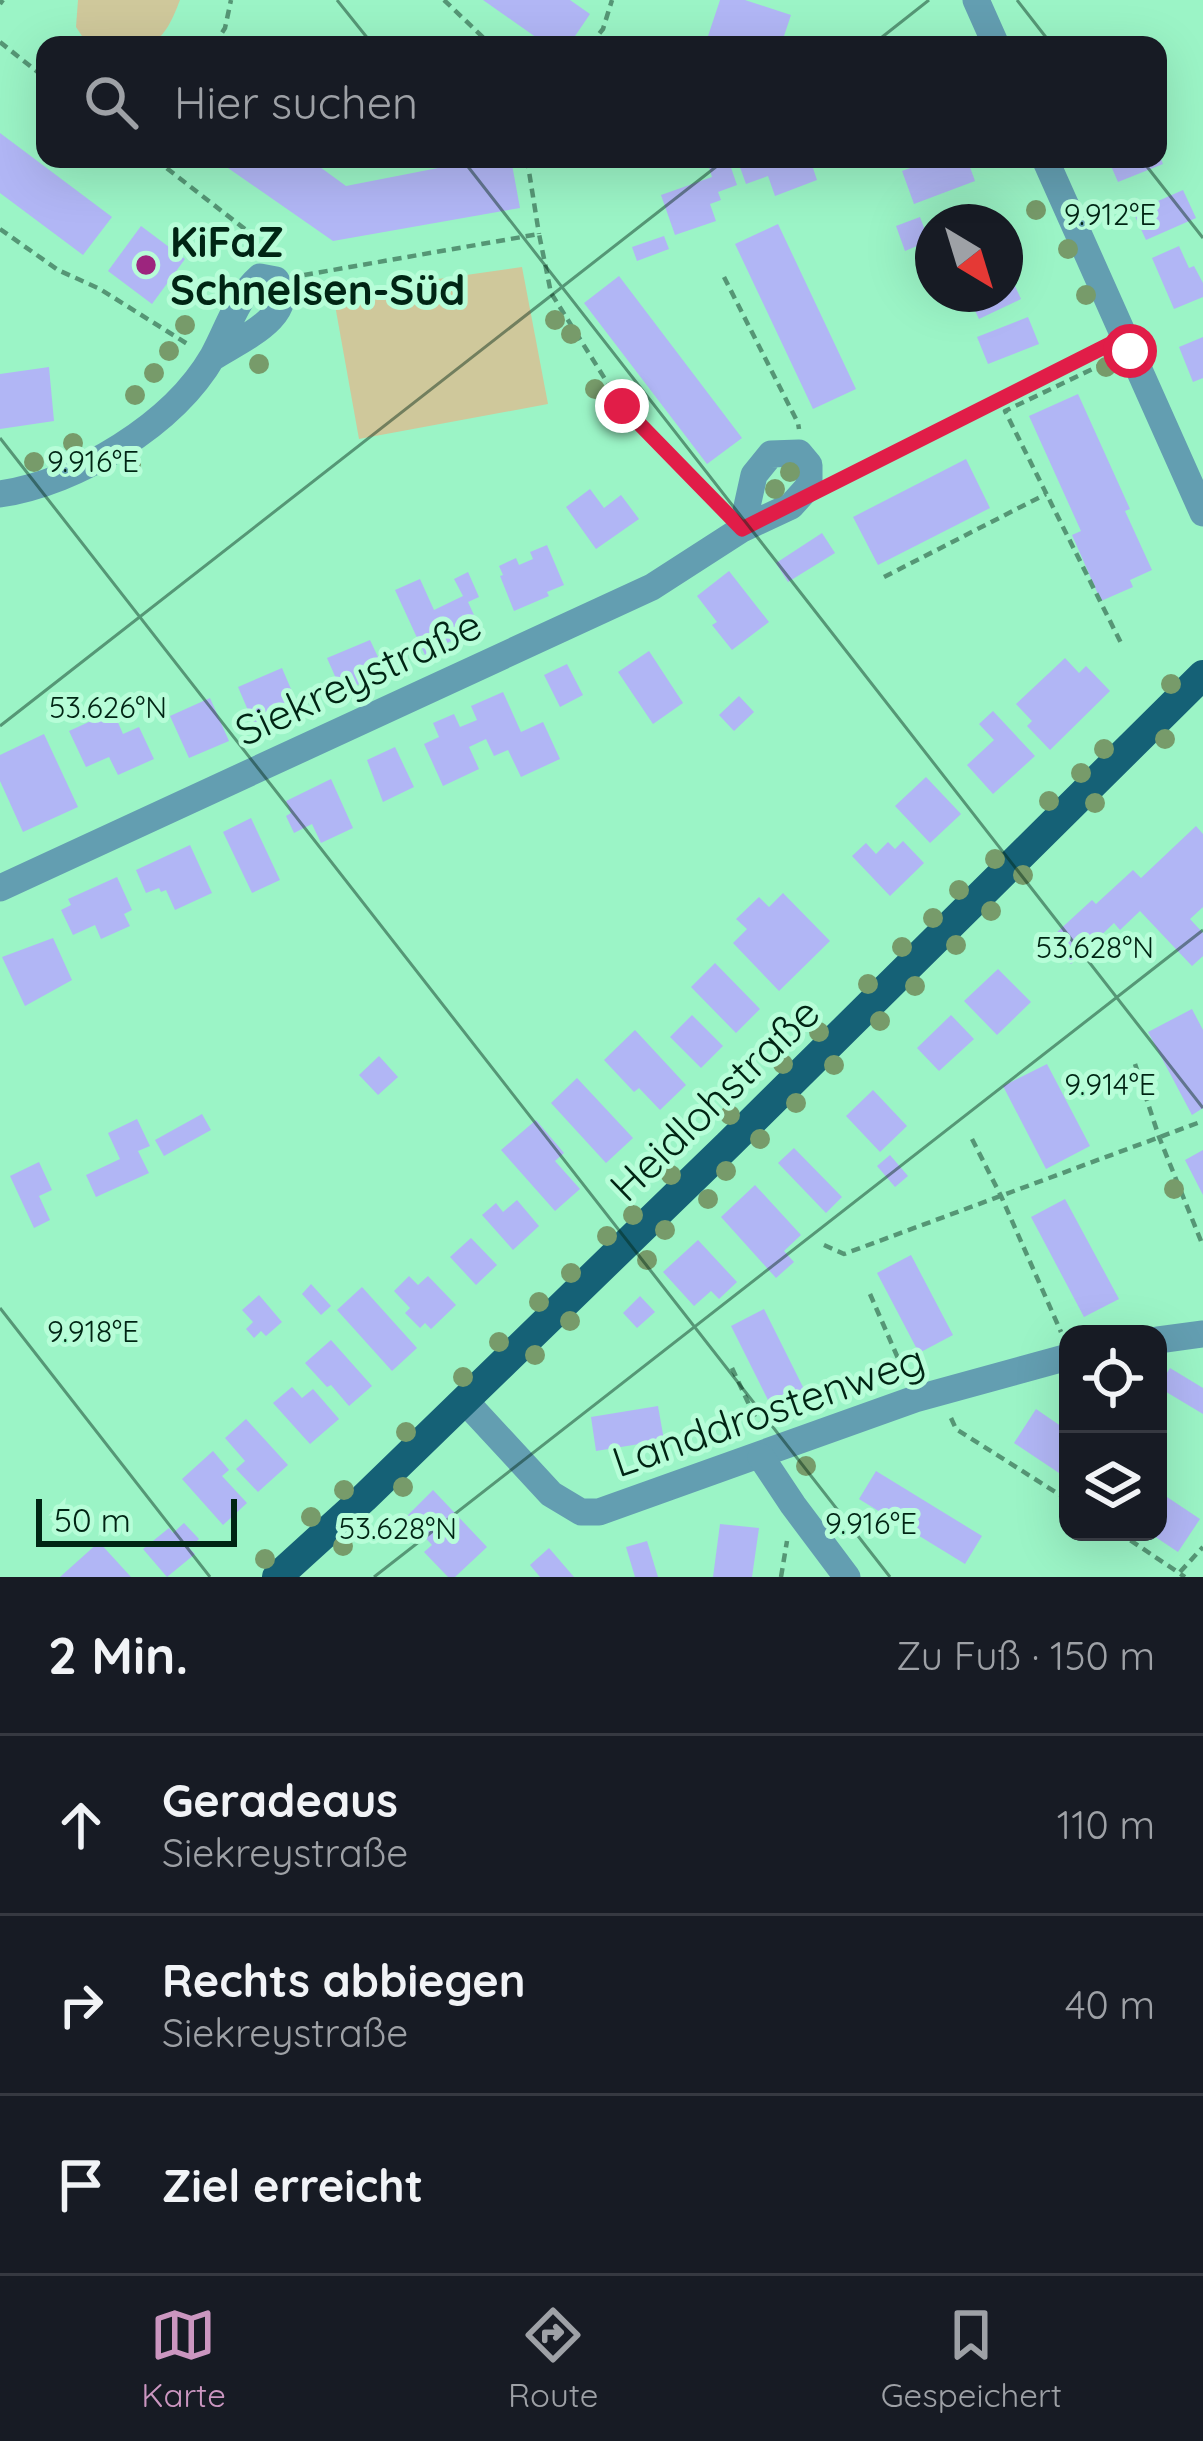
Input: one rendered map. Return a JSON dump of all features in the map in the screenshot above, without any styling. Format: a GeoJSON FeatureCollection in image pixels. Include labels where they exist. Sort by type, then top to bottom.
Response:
{"type":"FeatureCollection","features":[{"type":"Feature","properties":{"kind":"main road","name":"Heidlohstraße"},"geometry":{"type":"LineString","coordinates":[[277,1577],[465,1401],[1203,675]]}},
{"type":"Feature","properties":{"kind":"street"},"geometry":{"type":"LineString","coordinates":[[976,0],[992,36]]}},
{"type":"Feature","properties":{"kind":"street"},"geometry":{"type":"LineString","coordinates":[[1049,168],[1203,513]]}},
{"type":"Feature","properties":{"kind":"street"},"geometry":{"type":"LineString","coordinates":[[0,494],[80,469],[144,430],[184,398],[212,358],[273,318],[282,305],[283,291],[276,280]]}},
{"type":"Feature","properties":{"kind":"street"},"geometry":{"type":"LineString","coordinates":[[742,529],[754,476],[771,454],[799,453]]}},
{"type":"Feature","properties":{"kind":"street","name":"Siekreystraße"},"geometry":{"type":"LineString","coordinates":[[0,888],[652,587],[742,529],[791,506],[809,487],[809,465],[799,453]]}},
{"type":"Feature","properties":{"kind":"street"},"geometry":{"type":"LineString","coordinates":[[1167,1339],[1203,1334]]}},
{"type":"Feature","properties":{"kind":"street","name":"Landdrostenweg"},"geometry":{"type":"LineString","coordinates":[[465,1401],[551,1494],[581,1512],[599,1512],[927,1396],[1059,1356]]}},
{"type":"Feature","properties":{"kind":"street"},"geometry":{"type":"LineString","coordinates":[[766,1455],[793,1504],[847,1577]]}},
{"type":"Feature","properties":{"kind":"path"},"geometry":{"type":"LineString","coordinates":[[220,36],[231,0]]}},
{"type":"Feature","properties":{"kind":"path"},"geometry":{"type":"LineString","coordinates":[[444,0],[482,36]]}},
{"type":"Feature","properties":{"kind":"path"},"geometry":{"type":"LineString","coordinates":[[597,36],[612,0]]}},
{"type":"Feature","properties":{"kind":"path"},"geometry":{"type":"LineString","coordinates":[[0,42],[36,71]]}},
{"type":"Feature","properties":{"kind":"path"},"geometry":{"type":"LineString","coordinates":[[167,168],[255,237],[276,280],[539,234]]}},
{"type":"Feature","properties":{"kind":"path"},"geometry":{"type":"LineString","coordinates":[[528,168],[550,293],[622,406],[742,529]]}},
{"type":"Feature","properties":{"kind":"path"},"geometry":{"type":"LineString","coordinates":[[0,230],[58,271],[100,289],[212,358]]}},
{"type":"Feature","properties":{"kind":"path"},"geometry":{"type":"LineString","coordinates":[[724,277],[798,424],[799,453]]}},
{"type":"Feature","properties":{"kind":"path"},"geometry":{"type":"LineString","coordinates":[[832,485],[1126,344]]}},
{"type":"Feature","properties":{"kind":"path"},"geometry":{"type":"LineString","coordinates":[[1122,645],[1005,411],[1126,344]]}},
{"type":"Feature","properties":{"kind":"path"},"geometry":{"type":"LineString","coordinates":[[884,577],[1046,494]]}},
{"type":"Feature","properties":{"kind":"path"},"geometry":{"type":"LineString","coordinates":[[1135,1064],[1203,1246]]}},
{"type":"Feature","properties":{"kind":"path"},"geometry":{"type":"LineString","coordinates":[[824,1245],[844,1254],[1203,1120]]}},
{"type":"Feature","properties":{"kind":"path"},"geometry":{"type":"LineString","coordinates":[[972,1139],[1059,1332]]}},
{"type":"Feature","properties":{"kind":"path"},"geometry":{"type":"LineString","coordinates":[[870,1294],[927,1396],[956,1429],[1059,1494]]}},
{"type":"Feature","properties":{"kind":"path"},"geometry":{"type":"LineString","coordinates":[[732,1368],[766,1455]]}},
{"type":"Feature","properties":{"kind":"path"},"geometry":{"type":"LineString","coordinates":[[1132,1541],[1182,1574],[1203,1547]]}},
{"type":"Feature","properties":{"kind":"shaded area"},"geometry":{"type":"Polygon","coordinates":[[[78,0],[180,0],[160,36],[82,36],[76,27],[78,0]]]}},
{"type":"Feature","properties":{"kind":"shaded area"},"geometry":{"type":"Polygon","coordinates":[[[522,267],[548,404],[359,439],[333,294],[522,267]]]}},
{"type":"Feature","properties":{"kind":"building"},"geometry":{"type":"Polygon","coordinates":[[[483,0],[570,0],[590,14],[575,36],[534,36],[483,0]]]}},
{"type":"Feature","properties":{"kind":"building"},"geometry":{"type":"Polygon","coordinates":[[[720,0],[745,0],[791,15],[784,36],[708,36],[720,0]]]}},
{"type":"Feature","properties":{"kind":"building"},"geometry":{"type":"Polygon","coordinates":[[[0,133],[36,160],[36,168],[47,168],[112,217],[83,255],[0,193],[0,133]]]}},
{"type":"Feature","properties":{"kind":"building"},"geometry":{"type":"Polygon","coordinates":[[[228,168],[321,168],[346,186],[438,168],[513,168],[520,208],[333,241],[228,168]]]}},
{"type":"Feature","properties":{"kind":"building"},"geometry":{"type":"Polygon","coordinates":[[[709,168],[731,168],[737,185],[718,192],[721,200],[710,204],[716,221],[675,235],[661,195],[712,177],[709,168]]]}},
{"type":"Feature","properties":{"kind":"building"},"geometry":{"type":"Polygon","coordinates":[[[740,168],[813,168],[817,180],[775,196],[768,176],[746,184],[740,168]]]}},
{"type":"Feature","properties":{"kind":"building"},"geometry":{"type":"Polygon","coordinates":[[[970,168],[975,181],[914,204],[902,171],[970,168]]]}},
{"type":"Feature","properties":{"kind":"building"},"geometry":{"type":"Polygon","coordinates":[[[1112,168],[1153,168],[1118,182],[1112,168]]]}},
{"type":"Feature","properties":{"kind":"building"},"geometry":{"type":"Polygon","coordinates":[[[1183,190],[1196,218],[1146,240],[1133,212],[1183,190]]]}},
{"type":"Feature","properties":{"kind":"building"},"geometry":{"type":"Polygon","coordinates":[[[915,219],[915,247],[905,251],[896,226],[915,219]]]}},
{"type":"Feature","properties":{"kind":"building"},"geometry":{"type":"Polygon","coordinates":[[[778,224],[856,389],[813,409],[735,244],[778,224]]]}},
{"type":"Feature","properties":{"kind":"building","name":"KiFaZ Schnelsen-Süd"},"geometry":{"type":"Polygon","coordinates":[[[141,226],[185,259],[152,304],[108,271],[141,226]]]}},
{"type":"Feature","properties":{"kind":"building"},"geometry":{"type":"Polygon","coordinates":[[[664,236],[669,249],[637,261],[632,247],[664,236]]]}},
{"type":"Feature","properties":{"kind":"building"},"geometry":{"type":"Polygon","coordinates":[[[1179,246],[1203,283],[1203,297],[1174,309],[1152,258],[1179,246]]]}},
{"type":"Feature","properties":{"kind":"building"},"geometry":{"type":"Polygon","coordinates":[[[619,276],[742,438],[707,464],[584,303],[619,276]]]}},
{"type":"Feature","properties":{"kind":"building"},"geometry":{"type":"Polygon","coordinates":[[[1028,317],[1039,344],[988,364],[977,337],[1028,317]]]}},
{"type":"Feature","properties":{"kind":"building"},"geometry":{"type":"Polygon","coordinates":[[[1203,337],[1203,378],[1193,382],[1179,347],[1203,337]]]}},
{"type":"Feature","properties":{"kind":"building"},"geometry":{"type":"Polygon","coordinates":[[[49,367],[54,421],[0,429],[0,374],[49,367]]]}},
{"type":"Feature","properties":{"kind":"building"},"geometry":{"type":"Polygon","coordinates":[[[1078,394],[1152,570],[1130,580],[1133,587],[1101,601],[1072,535],[1081,531],[1029,416],[1078,394]]]}},
{"type":"Feature","properties":{"kind":"building"},"geometry":{"type":"Polygon","coordinates":[[[966,459],[990,508],[878,565],[853,517],[966,459]]]}},
{"type":"Feature","properties":{"kind":"building"},"geometry":{"type":"Polygon","coordinates":[[[590,489],[604,508],[621,495],[639,519],[596,549],[566,507],[590,489]]]}},
{"type":"Feature","properties":{"kind":"building"},"geometry":{"type":"Polygon","coordinates":[[[822,533],[835,553],[788,582],[776,563],[822,533]]]}},
{"type":"Feature","properties":{"kind":"building"},"geometry":{"type":"Polygon","coordinates":[[[547,545],[564,585],[514,611],[499,566],[516,558],[519,565],[533,559],[530,552],[547,545]]]}},
{"type":"Feature","properties":{"kind":"building"},"geometry":{"type":"Polygon","coordinates":[[[729,571],[769,622],[732,650],[697,596],[729,571]]]}},
{"type":"Feature","properties":{"kind":"building"},"geometry":{"type":"Polygon","coordinates":[[[468,572],[479,597],[468,602],[479,626],[425,655],[395,590],[420,579],[434,610],[463,596],[454,579],[468,572]]]}},
{"type":"Feature","properties":{"kind":"building"},"geometry":{"type":"Polygon","coordinates":[[[370,640],[385,672],[342,692],[327,658],[370,640]]]}},
{"type":"Feature","properties":{"kind":"building"},"geometry":{"type":"Polygon","coordinates":[[[649,651],[683,703],[653,724],[618,672],[649,651]]]}},
{"type":"Feature","properties":{"kind":"building"},"geometry":{"type":"Polygon","coordinates":[[[1065,658],[1079,673],[1086,666],[1110,691],[1050,750],[1027,726],[1032,721],[1016,704],[1065,658]]]}},
{"type":"Feature","properties":{"kind":"building"},"geometry":{"type":"Polygon","coordinates":[[[567,664],[583,695],[560,707],[544,675],[567,664]]]}},
{"type":"Feature","properties":{"kind":"building"},"geometry":{"type":"Polygon","coordinates":[[[282,668],[300,710],[256,729],[238,687],[282,668]]]}},
{"type":"Feature","properties":{"kind":"building"},"geometry":{"type":"Polygon","coordinates":[[[503,692],[521,732],[543,722],[560,759],[521,777],[508,750],[494,756],[486,739],[469,747],[479,769],[443,786],[424,744],[439,737],[433,723],[454,714],[460,727],[477,720],[471,706],[503,692]]]}},
{"type":"Feature","properties":{"kind":"building"},"geometry":{"type":"Polygon","coordinates":[[[739,696],[754,712],[734,731],[719,715],[739,696]]]}},
{"type":"Feature","properties":{"kind":"building"},"geometry":{"type":"Polygon","coordinates":[[[210,698],[229,741],[189,758],[170,716],[210,698]]]}},
{"type":"Feature","properties":{"kind":"building"},"geometry":{"type":"Polygon","coordinates":[[[113,711],[123,734],[139,727],[154,759],[118,775],[109,757],[86,767],[69,731],[113,711]]]}},
{"type":"Feature","properties":{"kind":"building"},"geometry":{"type":"Polygon","coordinates":[[[993,711],[1035,756],[993,794],[967,765],[994,740],[979,724],[993,711]]]}},
{"type":"Feature","properties":{"kind":"building"},"geometry":{"type":"Polygon","coordinates":[[[44,734],[78,807],[23,832],[0,781],[0,755],[44,734]]]}},
{"type":"Feature","properties":{"kind":"building"},"geometry":{"type":"Polygon","coordinates":[[[395,747],[414,787],[383,802],[367,760],[395,747]]]}},
{"type":"Feature","properties":{"kind":"building"},"geometry":{"type":"Polygon","coordinates":[[[926,777],[961,814],[930,843],[895,806],[926,777]]]}},
{"type":"Feature","properties":{"kind":"building"},"geometry":{"type":"Polygon","coordinates":[[[331,779],[353,828],[321,843],[312,824],[294,833],[286,816],[291,813],[286,801],[331,779]]]}},
{"type":"Feature","properties":{"kind":"building"},"geometry":{"type":"Polygon","coordinates":[[[251,818],[280,880],[252,893],[223,832],[251,818]]]}},
{"type":"Feature","properties":{"kind":"building"},"geometry":{"type":"Polygon","coordinates":[[[1196,826],[1203,834],[1203,907],[1190,919],[1203,933],[1203,956],[1192,966],[1140,911],[1120,930],[1114,923],[1071,964],[1052,944],[1059,938],[1055,934],[1133,870],[1141,878],[1196,826]]]}},
{"type":"Feature","properties":{"kind":"building"},"geometry":{"type":"Polygon","coordinates":[[[903,841],[924,863],[890,896],[852,856],[866,843],[876,854],[888,842],[895,849],[903,841]]]}},
{"type":"Feature","properties":{"kind":"building"},"geometry":{"type":"Polygon","coordinates":[[[190,845],[212,893],[175,910],[166,890],[146,893],[136,870],[190,845]]]}},
{"type":"Feature","properties":{"kind":"building"},"geometry":{"type":"Polygon","coordinates":[[[117,877],[132,910],[124,914],[130,926],[101,939],[95,925],[73,935],[61,910],[71,905],[68,899],[117,877]]]}},
{"type":"Feature","properties":{"kind":"building"},"geometry":{"type":"Polygon","coordinates":[[[783,893],[830,941],[779,991],[733,943],[747,929],[736,919],[759,897],[769,907],[783,893]]]}},
{"type":"Feature","properties":{"kind":"building"},"geometry":{"type":"Polygon","coordinates":[[[53,938],[72,980],[25,1006],[2,957],[53,938]]]}},
{"type":"Feature","properties":{"kind":"building"},"geometry":{"type":"Polygon","coordinates":[[[715,963],[760,1009],[736,1033],[691,987],[715,963]]]}},
{"type":"Feature","properties":{"kind":"building"},"geometry":{"type":"Polygon","coordinates":[[[998,969],[1031,1002],[997,1035],[964,1001],[998,969]]]}},
{"type":"Feature","properties":{"kind":"building"},"geometry":{"type":"Polygon","coordinates":[[[1192,1009],[1203,1030],[1203,1108],[1192,1115],[1148,1032],[1192,1009]]]}},
{"type":"Feature","properties":{"kind":"building"},"geometry":{"type":"Polygon","coordinates":[[[692,1015],[723,1046],[701,1068],[670,1037],[692,1015]]]}},
{"type":"Feature","properties":{"kind":"building"},"geometry":{"type":"Polygon","coordinates":[[[951,1015],[974,1039],[939,1071],[917,1048],[951,1015]]]}},
{"type":"Feature","properties":{"kind":"building"},"geometry":{"type":"Polygon","coordinates":[[[635,1030],[686,1085],[660,1110],[639,1088],[634,1092],[604,1060],[635,1030]]]}},
{"type":"Feature","properties":{"kind":"building"},"geometry":{"type":"Polygon","coordinates":[[[379,1056],[398,1077],[378,1095],[359,1075],[379,1056]]]}},
{"type":"Feature","properties":{"kind":"building"},"geometry":{"type":"Polygon","coordinates":[[[1047,1064],[1090,1146],[1046,1169],[1003,1086],[1047,1064]]]}},
{"type":"Feature","properties":{"kind":"building"},"geometry":{"type":"Polygon","coordinates":[[[577,1078],[633,1138],[606,1163],[551,1103],[577,1078]]]}},
{"type":"Feature","properties":{"kind":"building"},"geometry":{"type":"Polygon","coordinates":[[[873,1090],[907,1126],[880,1152],[846,1116],[873,1090]]]}},
{"type":"Feature","properties":{"kind":"building"},"geometry":{"type":"Polygon","coordinates":[[[202,1114],[211,1130],[164,1156],[155,1140],[202,1114]]]}},
{"type":"Feature","properties":{"kind":"building"},"geometry":{"type":"Polygon","coordinates":[[[137,1119],[150,1146],[138,1151],[149,1173],[96,1197],[86,1175],[120,1159],[108,1133],[137,1119]]]}},
{"type":"Feature","properties":{"kind":"building"},"geometry":{"type":"Polygon","coordinates":[[[536,1120],[564,1153],[555,1161],[580,1189],[555,1211],[501,1150],[536,1120]]]}},
{"type":"Feature","properties":{"kind":"building"},"geometry":{"type":"Polygon","coordinates":[[[794,1148],[842,1197],[826,1213],[778,1163],[794,1148]]]}},
{"type":"Feature","properties":{"kind":"building"},"geometry":{"type":"Polygon","coordinates":[[[1203,1150],[1203,1195],[1185,1160],[1203,1150]]]}},
{"type":"Feature","properties":{"kind":"building"},"geometry":{"type":"Polygon","coordinates":[[[890,1155],[908,1176],[895,1187],[877,1166],[890,1155]]]}},
{"type":"Feature","properties":{"kind":"building"},"geometry":{"type":"Polygon","coordinates":[[[39,1162],[52,1190],[39,1196],[50,1220],[34,1228],[10,1176],[39,1162]]]}},
{"type":"Feature","properties":{"kind":"building"},"geometry":{"type":"Polygon","coordinates":[[[755,1185],[801,1235],[784,1251],[794,1262],[776,1278],[721,1217],[755,1185]]]}},
{"type":"Feature","properties":{"kind":"building"},"geometry":{"type":"Polygon","coordinates":[[[1065,1199],[1119,1299],[1084,1317],[1031,1217],[1065,1199]]]}},
{"type":"Feature","properties":{"kind":"building"},"geometry":{"type":"Polygon","coordinates":[[[517,1200],[539,1226],[513,1250],[482,1215],[496,1203],[503,1212],[517,1200]]]}},
{"type":"Feature","properties":{"kind":"building"},"geometry":{"type":"Polygon","coordinates":[[[471,1238],[497,1265],[476,1285],[450,1257],[471,1238]]]}},
{"type":"Feature","properties":{"kind":"building"},"geometry":{"type":"Polygon","coordinates":[[[698,1240],[737,1282],[719,1299],[711,1291],[694,1306],[663,1272],[698,1240]]]}},
{"type":"Feature","properties":{"kind":"building"},"geometry":{"type":"Polygon","coordinates":[[[911,1255],[953,1335],[919,1353],[877,1273],[911,1255]]]}},
{"type":"Feature","properties":{"kind":"building"},"geometry":{"type":"Polygon","coordinates":[[[409,1276],[418,1285],[428,1276],[456,1305],[431,1329],[425,1323],[420,1328],[405,1313],[410,1308],[394,1291],[409,1276]]]}},
{"type":"Feature","properties":{"kind":"building"},"geometry":{"type":"Polygon","coordinates":[[[311,1284],[331,1306],[321,1315],[302,1294],[311,1284]]]}},
{"type":"Feature","properties":{"kind":"building"},"geometry":{"type":"Polygon","coordinates":[[[362,1287],[417,1348],[392,1371],[337,1310],[362,1287]]]}},
{"type":"Feature","properties":{"kind":"building"},"geometry":{"type":"Polygon","coordinates":[[[259,1295],[282,1322],[266,1336],[261,1331],[254,1338],[246,1329],[253,1322],[242,1310],[259,1295]]]}},
{"type":"Feature","properties":{"kind":"building"},"geometry":{"type":"Polygon","coordinates":[[[640,1296],[655,1312],[637,1328],[623,1313],[640,1296]]]}},
{"type":"Feature","properties":{"kind":"building"},"geometry":{"type":"Polygon","coordinates":[[[764,1309],[805,1391],[772,1408],[731,1326],[764,1309]]]}},
{"type":"Feature","properties":{"kind":"building"},"geometry":{"type":"Polygon","coordinates":[[[331,1340],[372,1386],[349,1406],[305,1363],[331,1340]]]}},
{"type":"Feature","properties":{"kind":"building"},"geometry":{"type":"Polygon","coordinates":[[[1170,1368],[1203,1388],[1203,1414],[1167,1392],[1170,1368]]]}},
{"type":"Feature","properties":{"kind":"building"},"geometry":{"type":"Polygon","coordinates":[[[292,1387],[302,1398],[313,1389],[339,1419],[310,1444],[273,1403],[292,1387]]]}},
{"type":"Feature","properties":{"kind":"building"},"geometry":{"type":"Polygon","coordinates":[[[658,1406],[664,1440],[596,1451],[591,1417],[658,1406]]]}},
{"type":"Feature","properties":{"kind":"building"},"geometry":{"type":"Polygon","coordinates":[[[1036,1409],[1059,1425],[1059,1473],[1014,1443],[1036,1409]]]}},
{"type":"Feature","properties":{"kind":"building"},"geometry":{"type":"Polygon","coordinates":[[[246,1419],[288,1465],[258,1492],[236,1469],[245,1461],[225,1438],[246,1419]]]}},
{"type":"Feature","properties":{"kind":"building"},"geometry":{"type":"Polygon","coordinates":[[[213,1451],[229,1470],[222,1476],[247,1503],[223,1525],[182,1479],[213,1451]]]}},
{"type":"Feature","properties":{"kind":"building"},"geometry":{"type":"Polygon","coordinates":[[[876,1471],[982,1536],[965,1564],[859,1499],[876,1471]]]}},
{"type":"Feature","properties":{"kind":"building"},"geometry":{"type":"Polygon","coordinates":[[[433,1490],[487,1547],[455,1577],[448,1577],[424,1552],[432,1545],[406,1517],[433,1490]]]}},
{"type":"Feature","properties":{"kind":"building"},"geometry":{"type":"Polygon","coordinates":[[[1167,1497],[1200,1519],[1178,1552],[1162,1541],[1167,1541],[1167,1497]]]}},
{"type":"Feature","properties":{"kind":"building"},"geometry":{"type":"Polygon","coordinates":[[[184,1523],[199,1539],[189,1548],[195,1554],[167,1577],[143,1549],[169,1528],[173,1533],[184,1523]]]}},
{"type":"Feature","properties":{"kind":"building"},"geometry":{"type":"Polygon","coordinates":[[[720,1524],[759,1528],[752,1577],[713,1577],[720,1524]]]}},
{"type":"Feature","properties":{"kind":"building"},"geometry":{"type":"Polygon","coordinates":[[[647,1541],[658,1577],[635,1577],[626,1547],[647,1541]]]}},
{"type":"Feature","properties":{"kind":"building"},"geometry":{"type":"Polygon","coordinates":[[[99,1542],[131,1577],[60,1577],[99,1542]]]}},
{"type":"Feature","properties":{"kind":"building"},"geometry":{"type":"Polygon","coordinates":[[[549,1548],[574,1577],[540,1577],[530,1565],[549,1548]]]}},
{"type":"Feature","properties":{"kind":"place","name":"KiFaZ Schnelsen-Süd"},"geometry":{"type":"Point","coordinates":[146,265]}},
{"type":"Feature","properties":{"kind":"route"},"geometry":{"type":"LineString","coordinates":[[622,406],[742,529],[1124,337],[1130,351]]}}]}
